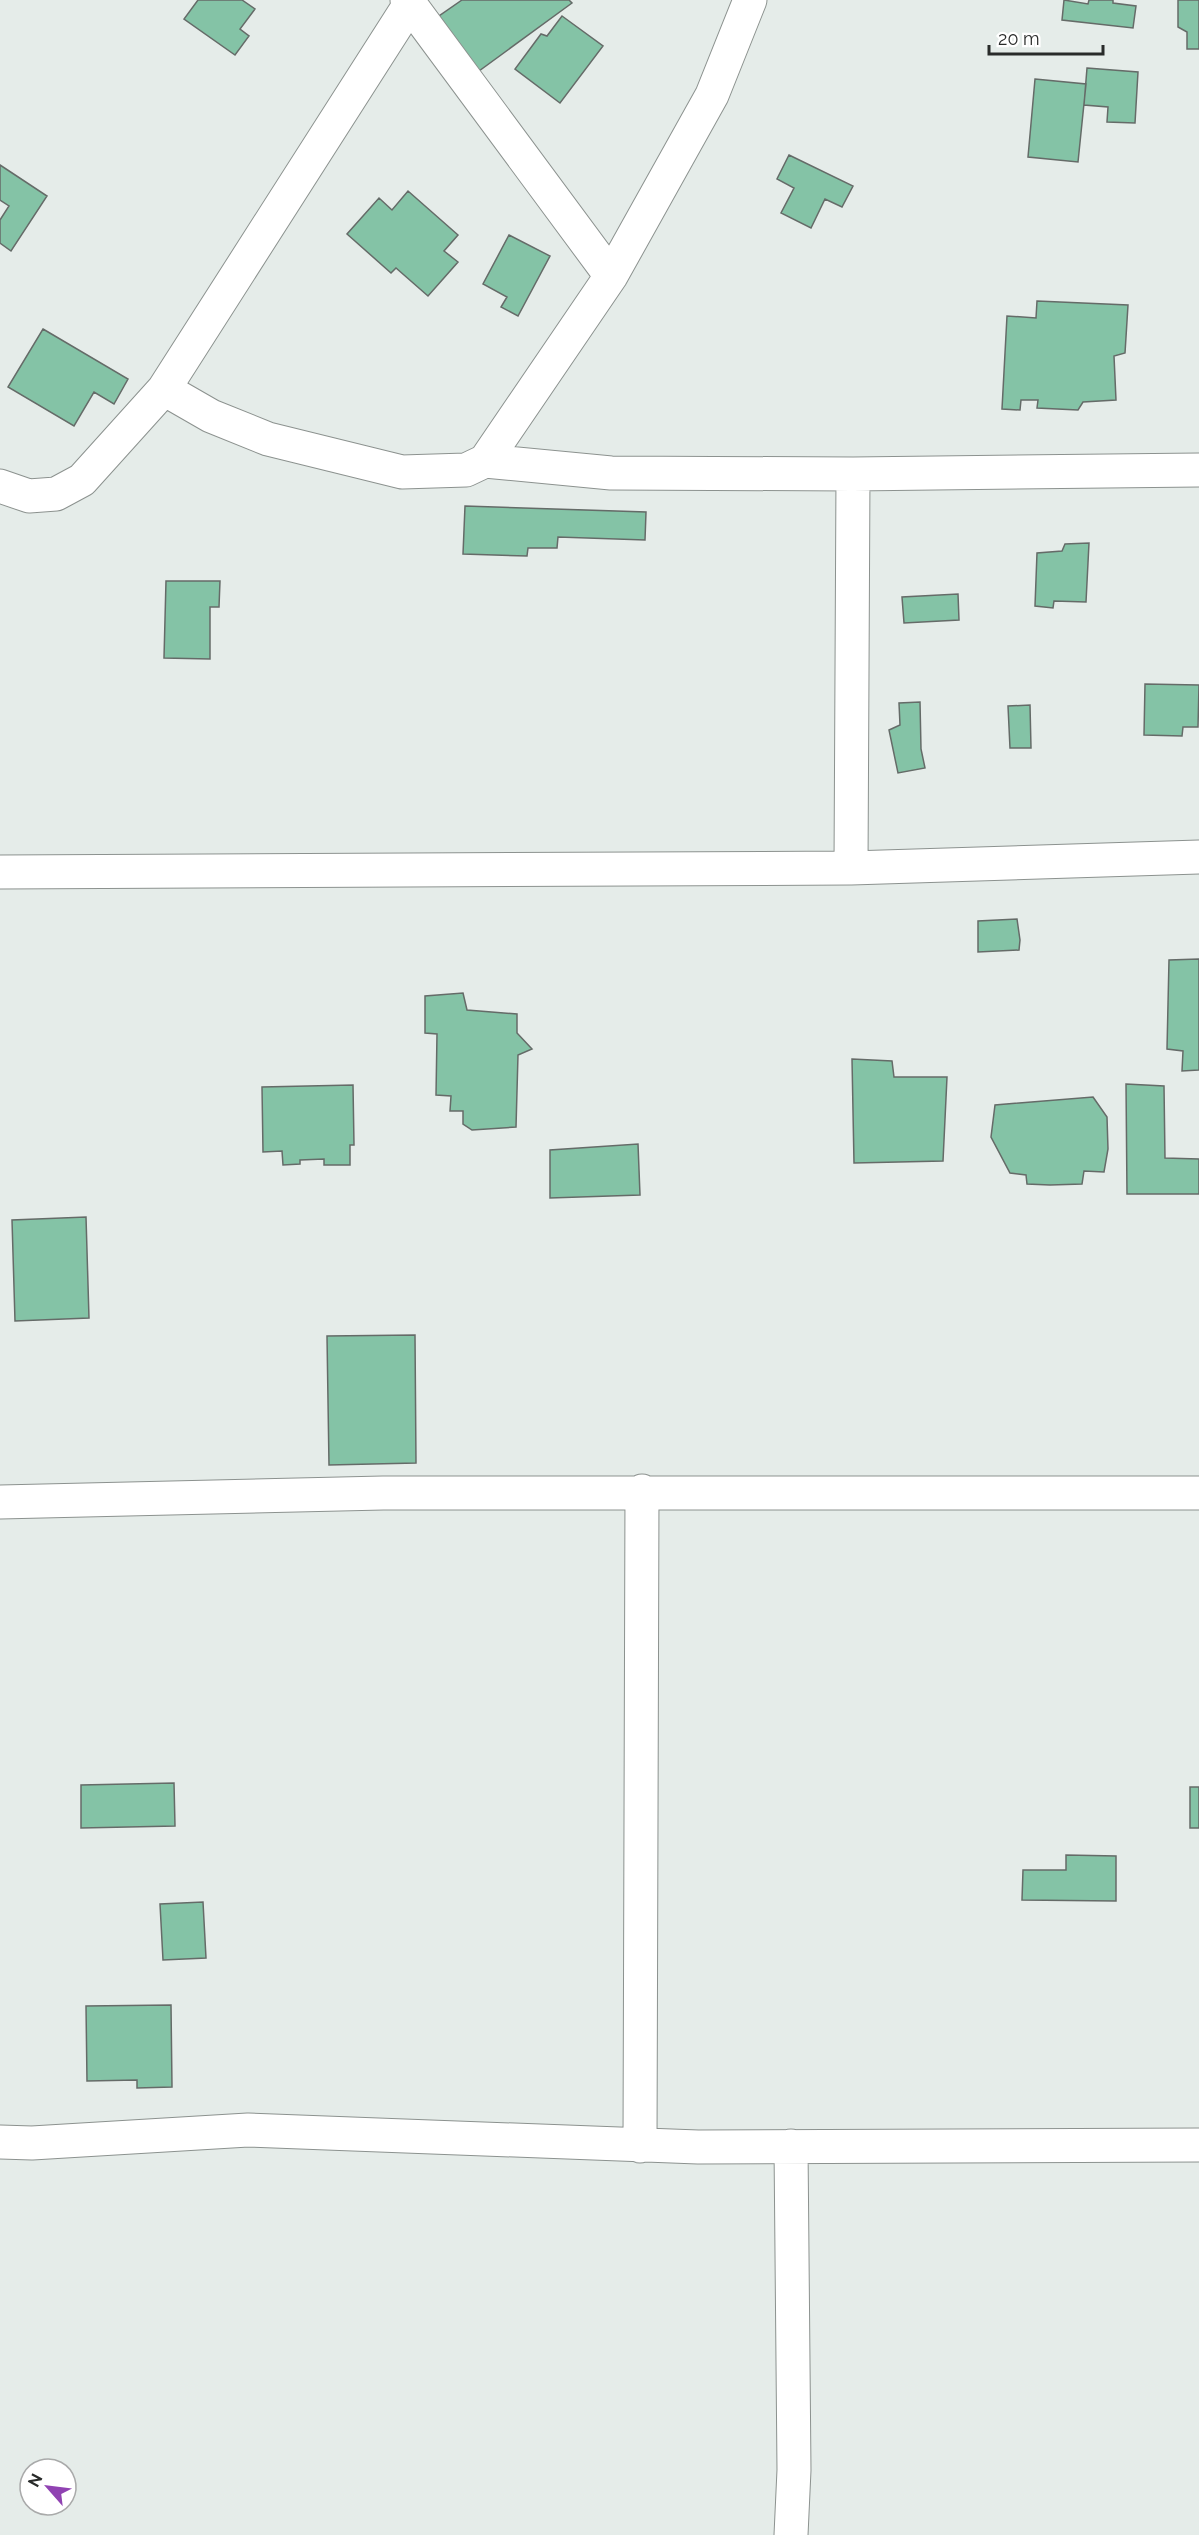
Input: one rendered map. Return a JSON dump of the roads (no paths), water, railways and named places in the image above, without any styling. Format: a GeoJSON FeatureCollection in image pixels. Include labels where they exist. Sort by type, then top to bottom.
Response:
{"type":"FeatureCollection","features":[{"type":"Feature","properties":{"kind":"street"},"geometry":{"type":"LineString","coordinates":[[485,461],[611,276],[712,95],[750,0]]}},
{"type":"Feature","properties":{"kind":"street"},"geometry":{"type":"LineString","coordinates":[[0,486],[29,496],[56,494],[82,480],[164,389],[408,2],[611,276]]}},
{"type":"Feature","properties":{"kind":"street"},"geometry":{"type":"LineString","coordinates":[[164,389],[211,416],[268,439],[402,472],[466,470],[485,461],[611,472],[853,474],[1199,470]]}},
{"type":"Feature","properties":{"kind":"street"},"geometry":{"type":"LineString","coordinates":[[851,868],[853,474]]}},
{"type":"Feature","properties":{"kind":"street"},"geometry":{"type":"LineString","coordinates":[[0,872],[851,868],[1199,857]]}},
{"type":"Feature","properties":{"kind":"street"},"geometry":{"type":"LineString","coordinates":[[640,2146],[642,1491]]}},
{"type":"Feature","properties":{"kind":"street"},"geometry":{"type":"LineString","coordinates":[[0,1502],[383,1493],[642,1491],[1199,1493]]}},
{"type":"Feature","properties":{"kind":"street"},"geometry":{"type":"LineString","coordinates":[[0,2142],[32,2143],[248,2130],[557,2140],[640,2146],[1199,2145]]}},
{"type":"Feature","properties":{"kind":"street"},"geometry":{"type":"LineString","coordinates":[[791,2146],[794,2470],[791,2535]]}}]}
